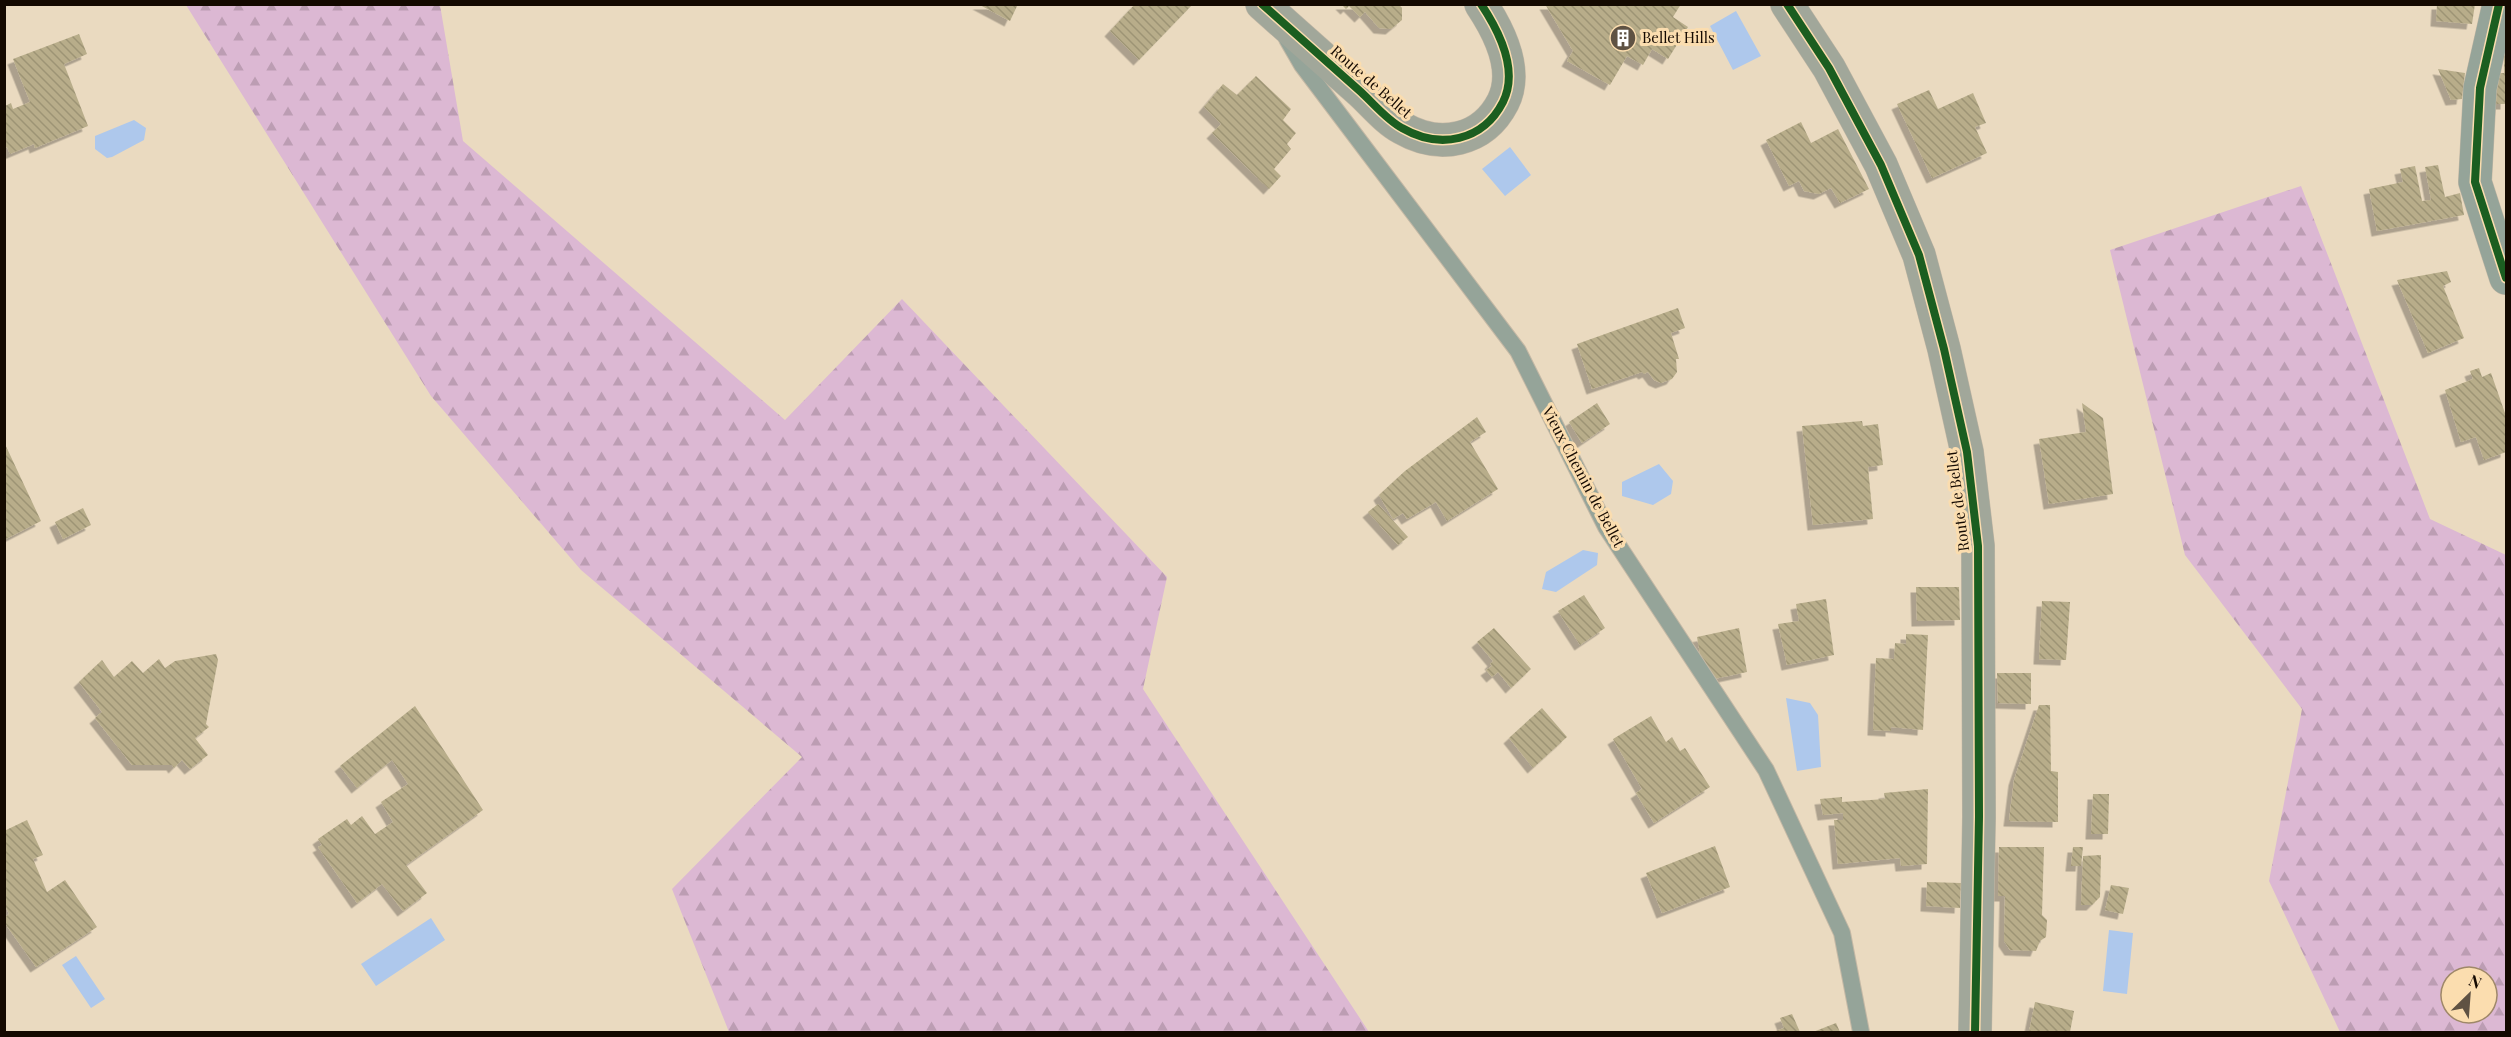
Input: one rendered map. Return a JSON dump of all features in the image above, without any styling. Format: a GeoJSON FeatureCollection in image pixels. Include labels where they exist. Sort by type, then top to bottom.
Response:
{"type":"FeatureCollection","features":[{"type":"Feature","properties":{"kind":"street","name":"Route de Bellet"},"geometry":{"type":"LineString","coordinates":[[1270,11],[1401,128],[1434,140],[1450,140],[1464,137],[1492,121],[1508,93],[1509,72],[1505,50],[1480,4]]}},
{"type":"Feature","properties":{"kind":"street","name":"Route de Bellet"},"geometry":{"type":"LineString","coordinates":[[1787,4],[1829,68],[1881,165],[1919,255],[1944,349],[1967,452],[1978,546],[1979,817],[1975,1032]]}},
{"type":"Feature","properties":{"kind":"street"},"geometry":{"type":"LineString","coordinates":[[2499,4],[2480,88],[2475,183],[2506,278]]}},
{"type":"Feature","properties":{"kind":"lane","name":"Vieux Chemin de Bellet"},"geometry":{"type":"LineString","coordinates":[[1270,11],[1298,59],[1518,351],[1606,527],[1767,770],[1842,933],[1861,1032]]}},
{"type":"Feature","properties":{"kind":"green space"},"geometry":{"type":"Polygon","coordinates":[[[186,5],[440,5],[463,141],[785,420],[902,299],[1167,577],[1143,689],[1369,1032],[729,1032],[672,889],[802,757],[581,570],[431,396],[186,5]]]}},
{"type":"Feature","properties":{"kind":"green space"},"geometry":{"type":"Polygon","coordinates":[[[2301,186],[2430,519],[2506,555],[2506,1032],[2340,1032],[2269,881],[2302,709],[2185,555],[2110,250],[2301,186]]]}},
{"type":"Feature","properties":{"kind":"water"},"geometry":{"type":"Polygon","coordinates":[[[1736,11],[1761,56],[1733,70],[1710,26],[1736,11]]]}},
{"type":"Feature","properties":{"kind":"water"},"geometry":{"type":"Polygon","coordinates":[[[134,120],[146,128],[144,140],[107,158],[95,149],[95,136],[134,120]]]}},
{"type":"Feature","properties":{"kind":"water"},"geometry":{"type":"Polygon","coordinates":[[[1510,147],[1531,175],[1505,196],[1482,169],[1510,147]]]}},
{"type":"Feature","properties":{"kind":"water"},"geometry":{"type":"Polygon","coordinates":[[[1659,464],[1673,481],[1671,494],[1653,505],[1622,496],[1622,482],[1659,464]]]}},
{"type":"Feature","properties":{"kind":"water"},"geometry":{"type":"Polygon","coordinates":[[[1583,550],[1598,553],[1597,565],[1556,592],[1542,589],[1546,572],[1583,550]]]}},
{"type":"Feature","properties":{"kind":"water"},"geometry":{"type":"Polygon","coordinates":[[[1786,698],[1810,703],[1818,715],[1821,767],[1797,771],[1786,698]]]}},
{"type":"Feature","properties":{"kind":"water"},"geometry":{"type":"Polygon","coordinates":[[[431,918],[445,940],[376,986],[361,964],[431,918]]]}},
{"type":"Feature","properties":{"kind":"water"},"geometry":{"type":"Polygon","coordinates":[[[2109,930],[2133,933],[2127,994],[2103,991],[2109,930]]]}},
{"type":"Feature","properties":{"kind":"water"},"geometry":{"type":"Polygon","coordinates":[[[76,956],[105,999],[91,1008],[62,965],[76,956]]]}},
{"type":"Feature","properties":{"kind":"building"},"geometry":{"type":"Polygon","coordinates":[[[978,4],[1018,4],[1010,21],[978,4]]]}},
{"type":"Feature","properties":{"kind":"building"},"geometry":{"type":"Polygon","coordinates":[[[1135,4],[1193,4],[1139,60],[1110,31],[1135,4]]]}},
{"type":"Feature","properties":{"kind":"building"},"geometry":{"type":"Polygon","coordinates":[[[1341,4],[1398,4],[1402,8],[1402,20],[1391,29],[1379,28],[1365,12],[1360,17],[1349,6],[1346,9],[1341,4]]]}},
{"type":"Feature","properties":{"kind":"building","name":"Bellet Hills"},"geometry":{"type":"Polygon","coordinates":[[[1545,4],[1681,4],[1673,17],[1688,27],[1668,59],[1652,49],[1643,65],[1627,56],[1610,85],[1567,61],[1573,51],[1545,4]]]}},
{"type":"Feature","properties":{"kind":"building"},"geometry":{"type":"Polygon","coordinates":[[[2437,4],[2475,4],[2472,24],[2436,21],[2437,4]]]}},
{"type":"Feature","properties":{"kind":"building"},"geometry":{"type":"Polygon","coordinates":[[[79,34],[87,54],[64,64],[88,126],[35,148],[34,144],[10,154],[7,147],[5,148],[5,106],[11,103],[13,109],[30,102],[13,59],[79,34]]]}},
{"type":"Feature","properties":{"kind":"building"},"geometry":{"type":"Polygon","coordinates":[[[2504,52],[2506,52],[2506,104],[2494,104],[2500,73],[2504,73],[2504,52]]]}},
{"type":"Feature","properties":{"kind":"building"},"geometry":{"type":"Polygon","coordinates":[[[2438,69],[2465,73],[2462,99],[2451,100],[2438,69]]]}},
{"type":"Feature","properties":{"kind":"building"},"geometry":{"type":"Polygon","coordinates":[[[1256,76],[1291,109],[1283,120],[1296,133],[1287,144],[1291,149],[1274,169],[1281,176],[1269,189],[1212,133],[1221,124],[1204,107],[1223,84],[1237,95],[1256,76]]]}},
{"type":"Feature","properties":{"kind":"building"},"geometry":{"type":"Polygon","coordinates":[[[1929,90],[1938,109],[1973,93],[1986,123],[1975,127],[1987,153],[1932,178],[1897,104],[1929,90]]]}},
{"type":"Feature","properties":{"kind":"building"},"geometry":{"type":"Polygon","coordinates":[[[1801,122],[1811,143],[1838,129],[1869,189],[1840,203],[1831,188],[1819,194],[1804,191],[1799,181],[1789,186],[1766,140],[1801,122]]]}},
{"type":"Feature","properties":{"kind":"building"},"geometry":{"type":"Polygon","coordinates":[[[2438,165],[2445,197],[2460,193],[2464,215],[2377,231],[2369,189],[2403,182],[2400,169],[2415,166],[2422,201],[2431,200],[2425,167],[2438,165]]]}},
{"type":"Feature","properties":{"kind":"building"},"geometry":{"type":"Polygon","coordinates":[[[2447,271],[2451,282],[2443,286],[2464,338],[2428,353],[2397,280],[2447,271]]]}},
{"type":"Feature","properties":{"kind":"building"},"geometry":{"type":"Polygon","coordinates":[[[1678,308],[1685,328],[1671,333],[1679,359],[1676,359],[1677,372],[1672,379],[1661,383],[1654,380],[1648,372],[1644,374],[1642,372],[1592,389],[1577,344],[1678,308]]]}},
{"type":"Feature","properties":{"kind":"building"},"geometry":{"type":"Polygon","coordinates":[[[2479,368],[2482,377],[2491,373],[2506,416],[2506,452],[2484,460],[2476,437],[2461,442],[2445,390],[2473,379],[2470,371],[2479,368]]]}},
{"type":"Feature","properties":{"kind":"building"},"geometry":{"type":"Polygon","coordinates":[[[1597,403],[1610,424],[1582,443],[1569,422],[1597,403]]]}},
{"type":"Feature","properties":{"kind":"building"},"geometry":{"type":"Polygon","coordinates":[[[2082,403],[2103,418],[2113,494],[2049,504],[2039,439],[2086,432],[2082,403]]]}},
{"type":"Feature","properties":{"kind":"building"},"geometry":{"type":"Polygon","coordinates":[[[1477,417],[1486,432],[1470,442],[1498,489],[1447,521],[1436,502],[1407,519],[1403,513],[1393,519],[1379,495],[1405,471],[1477,417]]]}},
{"type":"Feature","properties":{"kind":"building"},"geometry":{"type":"Polygon","coordinates":[[[1862,421],[1863,426],[1878,424],[1883,465],[1868,467],[1873,519],[1813,525],[1802,426],[1862,421]]]}},
{"type":"Feature","properties":{"kind":"building"},"geometry":{"type":"Polygon","coordinates":[[[4,442],[41,521],[4,540],[4,442]]]}},
{"type":"Feature","properties":{"kind":"building"},"geometry":{"type":"Polygon","coordinates":[[[1378,504],[1408,537],[1398,545],[1368,512],[1378,504]]]}},
{"type":"Feature","properties":{"kind":"building"},"geometry":{"type":"Polygon","coordinates":[[[83,508],[91,525],[63,539],[55,522],[83,508]]]}},
{"type":"Feature","properties":{"kind":"building"},"geometry":{"type":"Polygon","coordinates":[[[1916,587],[1959,587],[1960,620],[1917,621],[1916,587]]]}},
{"type":"Feature","properties":{"kind":"building"},"geometry":{"type":"Polygon","coordinates":[[[1584,595],[1605,628],[1580,645],[1558,611],[1584,595]]]}},
{"type":"Feature","properties":{"kind":"building"},"geometry":{"type":"Polygon","coordinates":[[[1826,599],[1834,655],[1787,665],[1778,624],[1799,621],[1796,604],[1826,599]]]}},
{"type":"Feature","properties":{"kind":"building"},"geometry":{"type":"Polygon","coordinates":[[[2042,601],[2070,602],[2066,660],[2039,659],[2042,601]]]}},
{"type":"Feature","properties":{"kind":"building"},"geometry":{"type":"Polygon","coordinates":[[[1494,628],[1531,669],[1511,688],[1498,672],[1492,677],[1486,670],[1492,666],[1490,664],[1493,661],[1477,642],[1494,628]]]}},
{"type":"Feature","properties":{"kind":"building"},"geometry":{"type":"Polygon","coordinates":[[[1739,628],[1747,672],[1714,679],[1701,660],[1697,637],[1739,628]]]}},
{"type":"Feature","properties":{"kind":"building"},"geometry":{"type":"Polygon","coordinates":[[[1906,634],[1928,635],[1923,730],[1891,727],[1891,731],[1873,730],[1876,658],[1894,659],[1895,643],[1906,644],[1906,634]]]}},
{"type":"Feature","properties":{"kind":"building"},"geometry":{"type":"Polygon","coordinates":[[[216,654],[218,660],[206,724],[209,727],[195,738],[208,755],[190,769],[182,760],[174,768],[172,765],[132,765],[95,718],[102,712],[79,682],[102,660],[114,677],[132,661],[143,673],[159,659],[165,668],[175,661],[216,654]]]}},
{"type":"Feature","properties":{"kind":"building"},"geometry":{"type":"Polygon","coordinates":[[[1997,673],[2031,673],[2031,704],[1998,703],[1997,673]]]}},
{"type":"Feature","properties":{"kind":"building"},"geometry":{"type":"Polygon","coordinates":[[[2039,705],[2050,705],[2051,771],[2058,772],[2058,822],[2009,821],[2014,780],[2039,705]]]}},
{"type":"Feature","properties":{"kind":"building"},"geometry":{"type":"Polygon","coordinates":[[[415,706],[483,810],[406,865],[427,893],[403,911],[382,884],[357,903],[318,847],[322,845],[318,839],[347,819],[351,825],[362,816],[375,834],[393,822],[381,802],[408,784],[392,760],[357,788],[340,766],[415,706]]]}},
{"type":"Feature","properties":{"kind":"building"},"geometry":{"type":"Polygon","coordinates":[[[1542,708],[1567,737],[1533,768],[1509,738],[1542,708]]]}},
{"type":"Feature","properties":{"kind":"building"},"geometry":{"type":"Polygon","coordinates":[[[1651,716],[1666,742],[1672,737],[1680,751],[1685,748],[1710,787],[1654,823],[1636,793],[1642,789],[1613,739],[1651,716]]]}},
{"type":"Feature","properties":{"kind":"building"},"geometry":{"type":"Polygon","coordinates":[[[1928,789],[1927,864],[1901,866],[1900,858],[1838,864],[1834,820],[1843,820],[1843,813],[1823,815],[1820,799],[1842,797],[1842,802],[1885,799],[1884,793],[1928,789]]]}},
{"type":"Feature","properties":{"kind":"building"},"geometry":{"type":"Polygon","coordinates":[[[2093,794],[2109,794],[2108,834],[2091,834],[2093,794]]]}},
{"type":"Feature","properties":{"kind":"building"},"geometry":{"type":"Polygon","coordinates":[[[27,820],[43,855],[33,859],[47,892],[65,880],[97,927],[36,967],[4,922],[4,918],[9,914],[4,903],[4,831],[27,820]]]}},
{"type":"Feature","properties":{"kind":"building"},"geometry":{"type":"Polygon","coordinates":[[[1715,846],[1730,887],[1662,913],[1646,873],[1715,846]]]}},
{"type":"Feature","properties":{"kind":"building"},"geometry":{"type":"Polygon","coordinates":[[[1999,847],[2044,847],[2042,915],[2047,920],[2046,937],[2040,941],[2036,951],[2010,950],[2004,941],[2005,896],[1998,896],[1999,847]]]}},
{"type":"Feature","properties":{"kind":"building"},"geometry":{"type":"Polygon","coordinates":[[[2073,847],[2083,847],[2081,866],[2071,866],[2073,847]]]}},
{"type":"Feature","properties":{"kind":"building"},"geometry":{"type":"Polygon","coordinates":[[[2101,855],[2100,897],[2092,905],[2081,905],[2083,856],[2101,855]]]}},
{"type":"Feature","properties":{"kind":"building"},"geometry":{"type":"Polygon","coordinates":[[[1927,882],[1961,883],[1960,908],[1926,906],[1927,882]]]}},
{"type":"Feature","properties":{"kind":"building"},"geometry":{"type":"Polygon","coordinates":[[[2111,885],[2129,888],[2123,914],[2105,910],[2111,885]]]}},
{"type":"Feature","properties":{"kind":"building"},"geometry":{"type":"Polygon","coordinates":[[[2035,1002],[2074,1011],[2070,1032],[2029,1032],[2035,1002]]]}},
{"type":"Feature","properties":{"kind":"building"},"geometry":{"type":"Polygon","coordinates":[[[1792,1014],[1800,1032],[1773,1032],[1784,1028],[1780,1018],[1792,1014]]]}},
{"type":"Feature","properties":{"kind":"building"},"geometry":{"type":"Polygon","coordinates":[[[1836,1023],[1840,1032],[1813,1032],[1836,1023]]]}},
{"type":"Feature","properties":{"kind":"cycle path"},"geometry":{"type":"LineString","coordinates":[[1262,4],[1391,121],[1416,135],[1445,140],[1459,138],[1484,126],[1503,102],[1507,90],[1509,77],[1505,51],[1481,4]]}},
{"type":"Feature","properties":{"kind":"cycle path"},"geometry":{"type":"LineString","coordinates":[[1787,4],[1829,68],[1881,165],[1919,255],[1944,349],[1967,452],[1978,546],[1979,817],[1975,1032]]}},
{"type":"Feature","properties":{"kind":"cycle path"},"geometry":{"type":"LineString","coordinates":[[2499,4],[2480,88],[2475,182],[2506,278]]}},
{"type":"Feature","properties":{"kind":"place","name":"Bellet Hills"},"geometry":{"type":"Point","coordinates":[1623,38]}}]}
